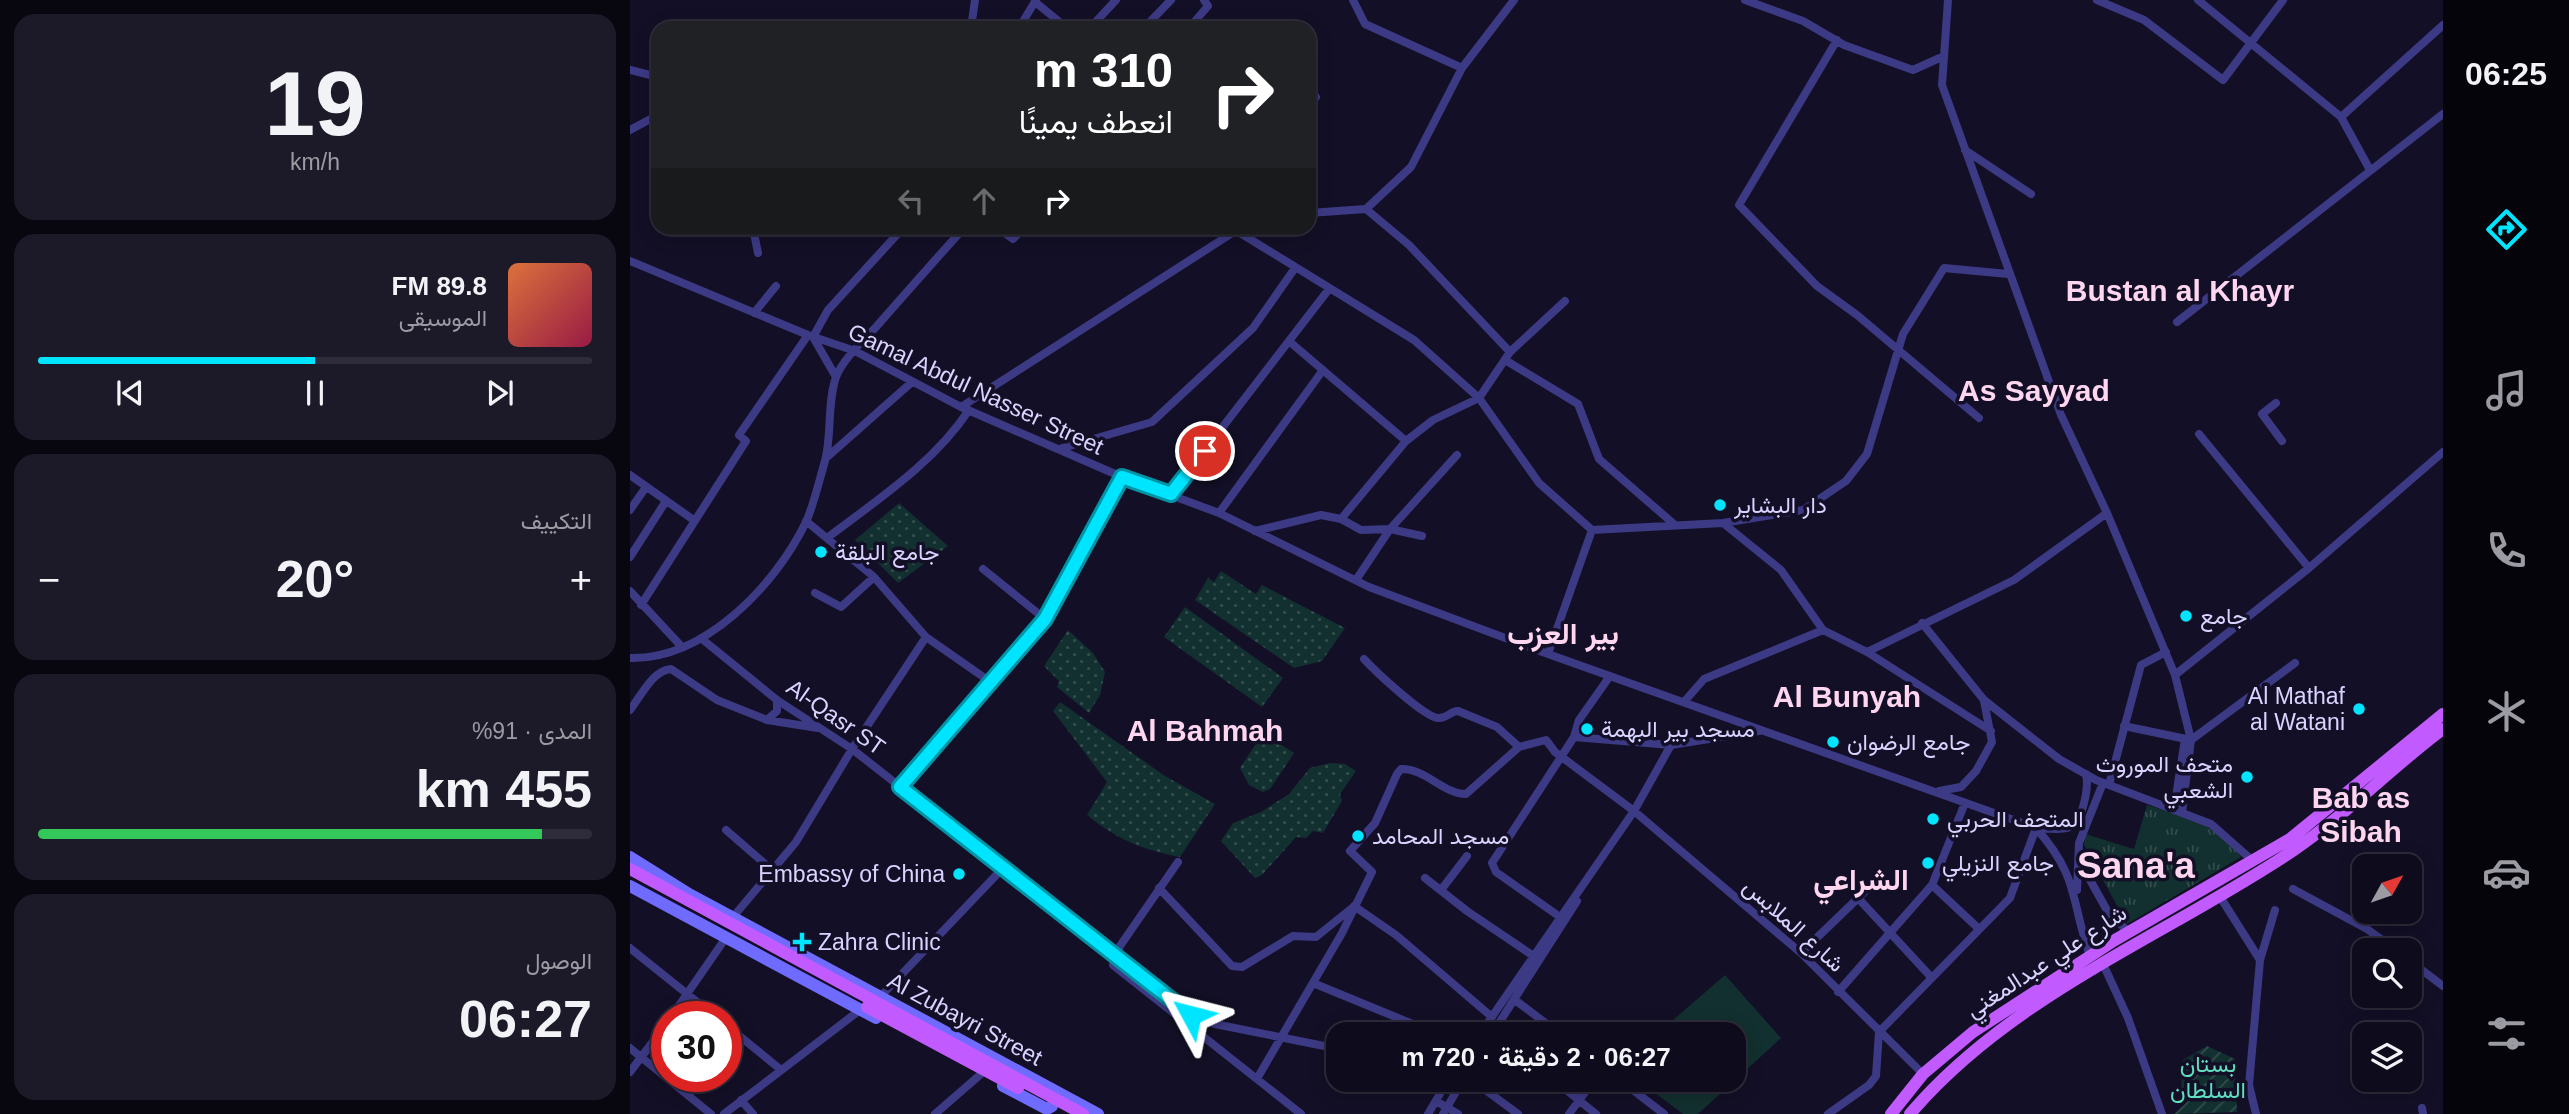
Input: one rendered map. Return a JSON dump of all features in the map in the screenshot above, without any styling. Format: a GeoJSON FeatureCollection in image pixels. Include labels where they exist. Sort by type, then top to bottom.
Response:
{"type":"FeatureCollection","features":[{"type":"Feature","properties":{"kind":"main road","name":"شارع علي عبدالمغني"},"geometry":{"type":"LineString","coordinates":[[1891,1114],[1923,1074],[1973,1032],[2090,956],[2253,861],[2323,816],[2443,714]]}},
{"type":"Feature","properties":{"kind":"main road","name":"شارع علي عبدالمغني"},"geometry":{"type":"LineString","coordinates":[[1911,1114],[1933,1087],[1979,1045],[2103,964],[2294,850],[2443,729]]}},
{"type":"Feature","properties":{"kind":"main road","name":"Al Zubayri Street"},"geometry":{"type":"LineString","coordinates":[[630,857],[733,916],[768,949],[860,1010],[1047,1109],[1066,1114]]}},
{"type":"Feature","properties":{"kind":"main road","name":"Al Zubayri Street"},"geometry":{"type":"LineString","coordinates":[[630,869],[1050,1110]]}},
{"type":"Feature","properties":{"kind":"main road","name":"Al Zubayri Street"},"geometry":{"type":"LineString","coordinates":[[630,878],[768,949],[879,1000],[1098,1114]]}},
{"type":"Feature","properties":{"kind":"main road","name":"Al Zubayri Street"},"geometry":{"type":"LineString","coordinates":[[630,886],[726,939],[768,949]]}},
{"type":"Feature","properties":{"kind":"main road","name":"Al Zubayri Street"},"geometry":{"type":"LineString","coordinates":[[879,1000],[1083,1114]]}},
{"type":"Feature","properties":{"kind":"street"},"geometry":{"type":"LineString","coordinates":[[1096,21],[1116,0]]}},
{"type":"Feature","properties":{"kind":"street"},"geometry":{"type":"LineString","coordinates":[[1151,21],[1171,0]]}},
{"type":"Feature","properties":{"kind":"street"},"geometry":{"type":"LineString","coordinates":[[1195,21],[1208,6],[1204,0]]}},
{"type":"Feature","properties":{"kind":"street"},"geometry":{"type":"LineString","coordinates":[[1353,0],[1365,24],[1462,68]]}},
{"type":"Feature","properties":{"kind":"street"},"geometry":{"type":"LineString","coordinates":[[1316,213],[1366,209],[1411,167],[1462,68],[1514,0]]}},
{"type":"Feature","properties":{"kind":"street"},"geometry":{"type":"LineString","coordinates":[[1745,0],[1803,21],[1837,40],[1913,70],[1944,56]]}},
{"type":"Feature","properties":{"kind":"street"},"geometry":{"type":"LineString","coordinates":[[1948,0],[1942,85],[2061,415],[2107,513],[2175,675],[2188,740],[2178,811]]}},
{"type":"Feature","properties":{"kind":"street"},"geometry":{"type":"LineString","coordinates":[[2097,0],[2144,20],[2223,79],[2283,0]]}},
{"type":"Feature","properties":{"kind":"street"},"geometry":{"type":"LineString","coordinates":[[2198,0],[2252,41],[2341,117],[2370,170]]}},
{"type":"Feature","properties":{"kind":"street"},"geometry":{"type":"LineString","coordinates":[[1023,21],[1036,1],[1060,21]]}},
{"type":"Feature","properties":{"kind":"street"},"geometry":{"type":"LineString","coordinates":[[971,3],[971,21]]}},
{"type":"Feature","properties":{"kind":"street"},"geometry":{"type":"LineString","coordinates":[[2341,117],[2443,25]]}},
{"type":"Feature","properties":{"kind":"street"},"geometry":{"type":"LineString","coordinates":[[1837,40],[1739,205],[1817,286],[1898,349],[1979,418]]}},
{"type":"Feature","properties":{"kind":"street"},"geometry":{"type":"LineString","coordinates":[[630,70],[651,75]]}},
{"type":"Feature","properties":{"kind":"street"},"geometry":{"type":"LineString","coordinates":[[2177,322],[2443,114]]}},
{"type":"Feature","properties":{"kind":"street"},"geometry":{"type":"LineString","coordinates":[[630,130],[651,118]]}},
{"type":"Feature","properties":{"kind":"street"},"geometry":{"type":"LineString","coordinates":[[1965,150],[2031,194]]}},
{"type":"Feature","properties":{"kind":"street"},"geometry":{"type":"LineString","coordinates":[[1366,209],[1409,245],[1507,356],[1578,404],[1599,459],[1675,525]]}},
{"type":"Feature","properties":{"kind":"street"},"geometry":{"type":"LineString","coordinates":[[754,235],[758,253]]}},
{"type":"Feature","properties":{"kind":"street"},"geometry":{"type":"LineString","coordinates":[[641,605],[746,441],[739,435],[828,310],[897,235]]}},
{"type":"Feature","properties":{"kind":"street"},"geometry":{"type":"LineString","coordinates":[[630,658],[653,659],[702,639],[729,619],[756,591],[806,521],[825,458],[836,377],[855,351],[958,235]]}},
{"type":"Feature","properties":{"kind":"street"},"geometry":{"type":"LineString","coordinates":[[827,538],[900,482],[953,435],[965,408],[1225,235]]}},
{"type":"Feature","properties":{"kind":"street"},"geometry":{"type":"LineString","coordinates":[[1246,235],[1414,340],[1479,398],[1539,483],[1592,530],[1723,523],[1802,510],[1846,481],[1867,454],[1903,334],[1944,268],[2008,274]]}},
{"type":"Feature","properties":{"kind":"street","name":"Gamal Abdul Nasser Street"},"geometry":{"type":"LineString","coordinates":[[630,261],[811,336],[855,351],[965,408],[1122,477],[1219,513],[1356,580],[1548,654],[1939,791],[2036,828]]}},
{"type":"Feature","properties":{"kind":"street"},"geometry":{"type":"LineString","coordinates":[[1058,449],[1152,422],[1253,328],[1296,268]]}},
{"type":"Feature","properties":{"kind":"street"},"geometry":{"type":"LineString","coordinates":[[754,313],[776,286]]}},
{"type":"Feature","properties":{"kind":"street"},"geometry":{"type":"LineString","coordinates":[[1171,494],[1329,289]]}},
{"type":"Feature","properties":{"kind":"street"},"geometry":{"type":"LineString","coordinates":[[1341,519],[1406,441],[1433,420],[1479,398],[1507,356],[1565,301]]}},
{"type":"Feature","properties":{"kind":"street"},"geometry":{"type":"LineString","coordinates":[[811,336],[836,377]]}},
{"type":"Feature","properties":{"kind":"street"},"geometry":{"type":"LineString","coordinates":[[1290,342],[1406,441]]}},
{"type":"Feature","properties":{"kind":"street"},"geometry":{"type":"LineString","coordinates":[[1219,513],[1323,370]]}},
{"type":"Feature","properties":{"kind":"street"},"geometry":{"type":"LineString","coordinates":[[825,458],[912,382]]}},
{"type":"Feature","properties":{"kind":"street"},"geometry":{"type":"LineString","coordinates":[[2276,403],[2262,414],[2281,441]]}},
{"type":"Feature","properties":{"kind":"street"},"geometry":{"type":"LineString","coordinates":[[2199,435],[2309,568]]}},
{"type":"Feature","properties":{"kind":"street"},"geometry":{"type":"LineString","coordinates":[[2175,675],[2309,568],[2443,452]]}},
{"type":"Feature","properties":{"kind":"street"},"geometry":{"type":"LineString","coordinates":[[1356,580],[1390,528],[1457,454]]}},
{"type":"Feature","properties":{"kind":"street"},"geometry":{"type":"LineString","coordinates":[[630,475],[695,520]]}},
{"type":"Feature","properties":{"kind":"street"},"geometry":{"type":"LineString","coordinates":[[900,787],[1045,619],[1122,477]]}},
{"type":"Feature","properties":{"kind":"street"},"geometry":{"type":"LineString","coordinates":[[630,510],[646,487]]}},
{"type":"Feature","properties":{"kind":"street"},"geometry":{"type":"LineString","coordinates":[[630,557],[666,501]]}},
{"type":"Feature","properties":{"kind":"street"},"geometry":{"type":"LineString","coordinates":[[1867,652],[2014,580],[2107,513]]}},
{"type":"Feature","properties":{"kind":"street"},"geometry":{"type":"LineString","coordinates":[[1255,531],[1321,515],[1341,519],[1361,530],[1390,528],[1422,536]]}},
{"type":"Feature","properties":{"kind":"street"},"geometry":{"type":"LineString","coordinates":[[806,521],[874,577],[926,637],[992,683]]}},
{"type":"Feature","properties":{"kind":"street"},"geometry":{"type":"LineString","coordinates":[[1723,523],[1781,570],[1824,630],[1867,652],[1991,731]]}},
{"type":"Feature","properties":{"kind":"street"},"geometry":{"type":"LineString","coordinates":[[1548,654],[1592,530]]}},
{"type":"Feature","properties":{"kind":"street"},"geometry":{"type":"LineString","coordinates":[[983,569],[1045,619]]}},
{"type":"Feature","properties":{"kind":"street"},"geometry":{"type":"LineString","coordinates":[[815,593],[841,607],[874,577]]}},
{"type":"Feature","properties":{"kind":"street"},"geometry":{"type":"LineString","coordinates":[[630,591],[679,650]]}},
{"type":"Feature","properties":{"kind":"street"},"geometry":{"type":"LineString","coordinates":[[1922,623],[1984,700],[2059,758],[2106,784],[2221,830],[2253,861]]}},
{"type":"Feature","properties":{"kind":"street"},"geometry":{"type":"LineString","coordinates":[[1684,702],[1704,679],[1824,630]]}},
{"type":"Feature","properties":{"kind":"street"},"geometry":{"type":"LineString","coordinates":[[733,916],[796,842],[852,749],[926,637]]}},
{"type":"Feature","properties":{"kind":"street","name":"Al-Qasr ST"},"geometry":{"type":"LineString","coordinates":[[702,639],[777,699],[852,749],[1191,1015],[1215,1024],[1326,1046]]}},
{"type":"Feature","properties":{"kind":"street"},"geometry":{"type":"LineString","coordinates":[[679,650],[674,661],[682,674]]}},
{"type":"Feature","properties":{"kind":"street"},"geometry":{"type":"LineString","coordinates":[[2078,904],[2078,843],[2106,784],[2141,665],[2166,652]]}},
{"type":"Feature","properties":{"kind":"street"},"geometry":{"type":"LineString","coordinates":[[1258,1077],[1372,872],[1350,851],[1375,823],[1396,774],[1401,769],[1412,770],[1456,794],[1466,794],[1519,747],[1497,727],[1458,711],[1446,717],[1432,716],[1381,677],[1364,659]]}},
{"type":"Feature","properties":{"kind":"street"},"geometry":{"type":"LineString","coordinates":[[2124,726],[2188,740],[2295,663]]}},
{"type":"Feature","properties":{"kind":"street"},"geometry":{"type":"LineString","coordinates":[[630,710],[663,669],[671,669],[717,700],[768,720],[824,729]]}},
{"type":"Feature","properties":{"kind":"street"},"geometry":{"type":"LineString","coordinates":[[1560,917],[1496,872],[1492,863],[1562,757],[1574,737],[1578,720],[1610,676]]}},
{"type":"Feature","properties":{"kind":"street"},"geometry":{"type":"LineString","coordinates":[[768,720],[777,712],[777,699]]}},
{"type":"Feature","properties":{"kind":"street"},"geometry":{"type":"LineString","coordinates":[[1939,791],[1961,787],[1976,771],[1992,742],[1984,700]]}},
{"type":"Feature","properties":{"kind":"street"},"geometry":{"type":"LineString","coordinates":[[1574,737],[1671,745],[1762,731]]}},
{"type":"Feature","properties":{"kind":"street","name":"شارع الملابس"},"geometry":{"type":"LineString","coordinates":[[1519,747],[1546,740],[1562,757],[1634,811],[1801,953],[1923,1074]]}},
{"type":"Feature","properties":{"kind":"street"},"geometry":{"type":"LineString","coordinates":[[1489,1022],[1634,811],[1671,745]]}},
{"type":"Feature","properties":{"kind":"street"},"geometry":{"type":"LineString","coordinates":[[2036,828],[2066,828],[2074,824],[2087,797],[2086,774]]}},
{"type":"Feature","properties":{"kind":"street"},"geometry":{"type":"LineString","coordinates":[[1839,992],[1933,885],[1965,803]]}},
{"type":"Feature","properties":{"kind":"street"},"geometry":{"type":"LineString","coordinates":[[2036,828],[2061,859],[2078,904],[2090,956]]}},
{"type":"Feature","properties":{"kind":"street"},"geometry":{"type":"LineString","coordinates":[[1828,1114],[1869,1086],[1876,1076],[1879,1032],[2010,898],[2036,828]]}},
{"type":"Feature","properties":{"kind":"street"},"geometry":{"type":"LineString","coordinates":[[726,830],[772,870]]}},
{"type":"Feature","properties":{"kind":"street"},"geometry":{"type":"LineString","coordinates":[[1502,1022],[1610,845]]}},
{"type":"Feature","properties":{"kind":"street"},"geometry":{"type":"LineString","coordinates":[[1441,890],[1467,856]]}},
{"type":"Feature","properties":{"kind":"street"},"geometry":{"type":"LineString","coordinates":[[2077,858],[2109,914],[2129,932]]}},
{"type":"Feature","properties":{"kind":"street"},"geometry":{"type":"LineString","coordinates":[[1115,954],[1178,862]]}},
{"type":"Feature","properties":{"kind":"street"},"geometry":{"type":"LineString","coordinates":[[879,1000],[1004,867]]}},
{"type":"Feature","properties":{"kind":"street"},"geometry":{"type":"LineString","coordinates":[[1801,953],[1880,877]]}},
{"type":"Feature","properties":{"kind":"street"},"geometry":{"type":"LineString","coordinates":[[1425,878],[1535,957]]}},
{"type":"Feature","properties":{"kind":"street"},"geometry":{"type":"LineString","coordinates":[[1933,885],[1978,928]]}},
{"type":"Feature","properties":{"kind":"street"},"geometry":{"type":"LineString","coordinates":[[1159,888],[1232,966],[1242,967],[1293,936],[1316,937],[1354,906]]}},
{"type":"Feature","properties":{"kind":"street"},"geometry":{"type":"LineString","coordinates":[[2293,888],[2379,938]]}},
{"type":"Feature","properties":{"kind":"street"},"geometry":{"type":"LineString","coordinates":[[2219,895],[2260,960]]}},
{"type":"Feature","properties":{"kind":"street"},"geometry":{"type":"LineString","coordinates":[[1857,897],[1931,977]]}},
{"type":"Feature","properties":{"kind":"street"},"geometry":{"type":"LineString","coordinates":[[1354,906],[1396,935],[1493,1017]]}},
{"type":"Feature","properties":{"kind":"street"},"geometry":{"type":"LineString","coordinates":[[2256,1114],[2249,1085],[2260,960],[2275,910]]}},
{"type":"Feature","properties":{"kind":"street"},"geometry":{"type":"LineString","coordinates":[[682,1001],[726,939]]}},
{"type":"Feature","properties":{"kind":"street"},"geometry":{"type":"LineString","coordinates":[[630,948],[697,1001]]}},
{"type":"Feature","properties":{"kind":"street","name":"Al-Qasr ST"},"geometry":{"type":"LineString","coordinates":[[1115,954],[1113,965],[1204,1038],[1258,1077],[1301,1114]]}},
{"type":"Feature","properties":{"kind":"street"},"geometry":{"type":"LineString","coordinates":[[2103,964],[2132,1030],[2162,1114]]}},
{"type":"Feature","properties":{"kind":"street"},"geometry":{"type":"LineString","coordinates":[[2422,970],[2443,986]]}},
{"type":"Feature","properties":{"kind":"street"},"geometry":{"type":"LineString","coordinates":[[1312,983],[1408,1022]]}},
{"type":"Feature","properties":{"kind":"street"},"geometry":{"type":"LineString","coordinates":[[1515,1000],[1544,1022]]}},
{"type":"Feature","properties":{"kind":"street"},"geometry":{"type":"LineString","coordinates":[[724,1114],[779,1069],[860,1010]]}},
{"type":"Feature","properties":{"kind":"street"},"geometry":{"type":"LineString","coordinates":[[1204,1038],[1215,1024]]}},
{"type":"Feature","properties":{"kind":"street"},"geometry":{"type":"LineString","coordinates":[[742,1039],[779,1069]]}},
{"type":"Feature","properties":{"kind":"street"},"geometry":{"type":"LineString","coordinates":[[630,1072],[651,1045]]}},
{"type":"Feature","properties":{"kind":"street"},"geometry":{"type":"LineString","coordinates":[[630,1048],[711,1114]]}},
{"type":"Feature","properties":{"kind":"street"},"geometry":{"type":"LineString","coordinates":[[935,1114],[981,1074]]}},
{"type":"Feature","properties":{"kind":"street"},"geometry":{"type":"LineString","coordinates":[[1428,1114],[1441,1092]]}},
{"type":"Feature","properties":{"kind":"street"},"geometry":{"type":"LineString","coordinates":[[1445,1110],[1456,1092]]}},
{"type":"Feature","properties":{"kind":"street"},"geometry":{"type":"LineString","coordinates":[[1488,1092],[1518,1114]]}},
{"type":"Feature","properties":{"kind":"street"},"geometry":{"type":"LineString","coordinates":[[1569,1092],[1597,1114]]}},
{"type":"Feature","properties":{"kind":"street"},"geometry":{"type":"LineString","coordinates":[[1569,1114],[1585,1092]]}},
{"type":"Feature","properties":{"kind":"street"},"geometry":{"type":"LineString","coordinates":[[1636,1092],[1664,1114]]}},
{"type":"Feature","properties":{"kind":"street"},"geometry":{"type":"LineString","coordinates":[[741,1100],[753,1114]]}},
{"type":"Feature","properties":{"kind":"street"},"geometry":{"type":"LineString","coordinates":[[1436,1101],[1445,1110],[1458,1114]]}},
{"type":"Feature","properties":{"kind":"green space"},"geometry":{"type":"Polygon","coordinates":[[[899,503],[948,546],[898,583],[855,540],[899,503]]]}},
{"type":"Feature","properties":{"kind":"green space"},"geometry":{"type":"Polygon","coordinates":[[[1221,571],[1256,594],[1262,585],[1345,628],[1322,661],[1294,668],[1195,600],[1208,578],[1214,582],[1221,571]]]}},
{"type":"Feature","properties":{"kind":"green space"},"geometry":{"type":"Polygon","coordinates":[[[1185,607],[1283,678],[1262,707],[1164,637],[1185,607]]]}},
{"type":"Feature","properties":{"kind":"green space"},"geometry":{"type":"Polygon","coordinates":[[[1068,630],[1093,653],[1105,672],[1100,695],[1089,713],[1057,687],[1059,681],[1044,666],[1068,630]]]}},
{"type":"Feature","properties":{"kind":"green space"},"geometry":{"type":"Polygon","coordinates":[[[1060,702],[1165,776],[1215,804],[1180,857],[1130,842],[1087,815],[1107,782],[1053,711],[1060,702]]]}},
{"type":"Feature","properties":{"kind":"green space"},"geometry":{"type":"Polygon","coordinates":[[[1263,733],[1294,753],[1270,789],[1263,792],[1249,785],[1240,768],[1263,733]]]}},
{"type":"Feature","properties":{"kind":"green space"},"geometry":{"type":"Polygon","coordinates":[[[1330,763],[1345,764],[1356,771],[1340,794],[1342,801],[1323,833],[1313,831],[1306,838],[1296,837],[1262,875],[1255,878],[1221,841],[1233,823],[1261,812],[1289,794],[1310,768],[1330,763]]]}},
{"type":"Feature","properties":{"kind":"green space"},"geometry":{"type":"Polygon","coordinates":[[[2147,805],[2211,829],[2241,857],[2127,924],[2084,845],[2085,834],[2134,849],[2147,805]]]}},
{"type":"Feature","properties":{"kind":"green space"},"geometry":{"type":"Polygon","coordinates":[[[1725,975],[1781,1038],[1746,1070],[1746,1022],[1671,1022],[1725,975]]]}},
{"type":"Feature","properties":{"kind":"green space","name":"بستان السلطان"},"geometry":{"type":"Polygon","coordinates":[[[2207,1046],[2235,1059],[2237,1112],[2174,1114],[2188,1101],[2181,1088],[2183,1060],[2207,1046]]]}},
{"type":"Feature","properties":{"kind":"green space"},"geometry":{"type":"Polygon","coordinates":[[[1654,1092],[1722,1092],[1698,1114],[1683,1114],[1654,1092]]]}},
{"type":"Feature","properties":{"kind":"place","name":"دار البشاير"},"geometry":{"type":"Point","coordinates":[1720,505]}},
{"type":"Feature","properties":{"kind":"place","name":"جامع البلقة"},"geometry":{"type":"Point","coordinates":[821,552]}},
{"type":"Feature","properties":{"kind":"place","name":"جامع"},"geometry":{"type":"Point","coordinates":[2186,616]}},
{"type":"Feature","properties":{"kind":"place","name":"Al Mathaf al Watani"},"geometry":{"type":"Point","coordinates":[2359,709]}},
{"type":"Feature","properties":{"kind":"place","name":"مسجد بير البهمة"},"geometry":{"type":"Point","coordinates":[1587,729]}},
{"type":"Feature","properties":{"kind":"place","name":"جامع الرضوان"},"geometry":{"type":"Point","coordinates":[1833,742]}},
{"type":"Feature","properties":{"kind":"place","name":"متحف الموروث الشعبي"},"geometry":{"type":"Point","coordinates":[2247,777]}},
{"type":"Feature","properties":{"kind":"place","name":"المتحف الحربي"},"geometry":{"type":"Point","coordinates":[1933,819]}},
{"type":"Feature","properties":{"kind":"place","name":"مسجد المحامد"},"geometry":{"type":"Point","coordinates":[1358,836]}},
{"type":"Feature","properties":{"kind":"place","name":"جامع النزيلي"},"geometry":{"type":"Point","coordinates":[1928,863]}},
{"type":"Feature","properties":{"kind":"place","name":"Embassy of China"},"geometry":{"type":"Point","coordinates":[959,874]}},
{"type":"Feature","properties":{"kind":"place","name":"Zahra Clinic"},"geometry":{"type":"Point","coordinates":[802,942]}},
{"type":"Feature","properties":{"kind":"district","name":"Bustan al Khayr"},"geometry":{"type":"Point","coordinates":[2180,291]}},
{"type":"Feature","properties":{"kind":"district","name":"As Sayyad"},"geometry":{"type":"Point","coordinates":[2034,391]}},
{"type":"Feature","properties":{"kind":"district","name":"بير العزب"},"geometry":{"type":"Point","coordinates":[1563,634]}},
{"type":"Feature","properties":{"kind":"district","name":"Al Bunyah"},"geometry":{"type":"Point","coordinates":[1847,697]}},
{"type":"Feature","properties":{"kind":"district","name":"Al Bahmah"},"geometry":{"type":"Point","coordinates":[1205,731]}},
{"type":"Feature","properties":{"kind":"district","name":"Bab as Sibah"},"geometry":{"type":"Point","coordinates":[2361,815]}},
{"type":"Feature","properties":{"kind":"district","name":"Sana'a"},"geometry":{"type":"Point","coordinates":[2136,865]}},
{"type":"Feature","properties":{"kind":"district","name":"الشراعي"},"geometry":{"type":"Point","coordinates":[1861,880]}},
{"type":"Feature","properties":{"kind":"route"},"geometry":{"type":"LineString","coordinates":[[1191,1015],[900,787],[1045,619],[1122,477],[1171,494],[1205,451]]}}]}
